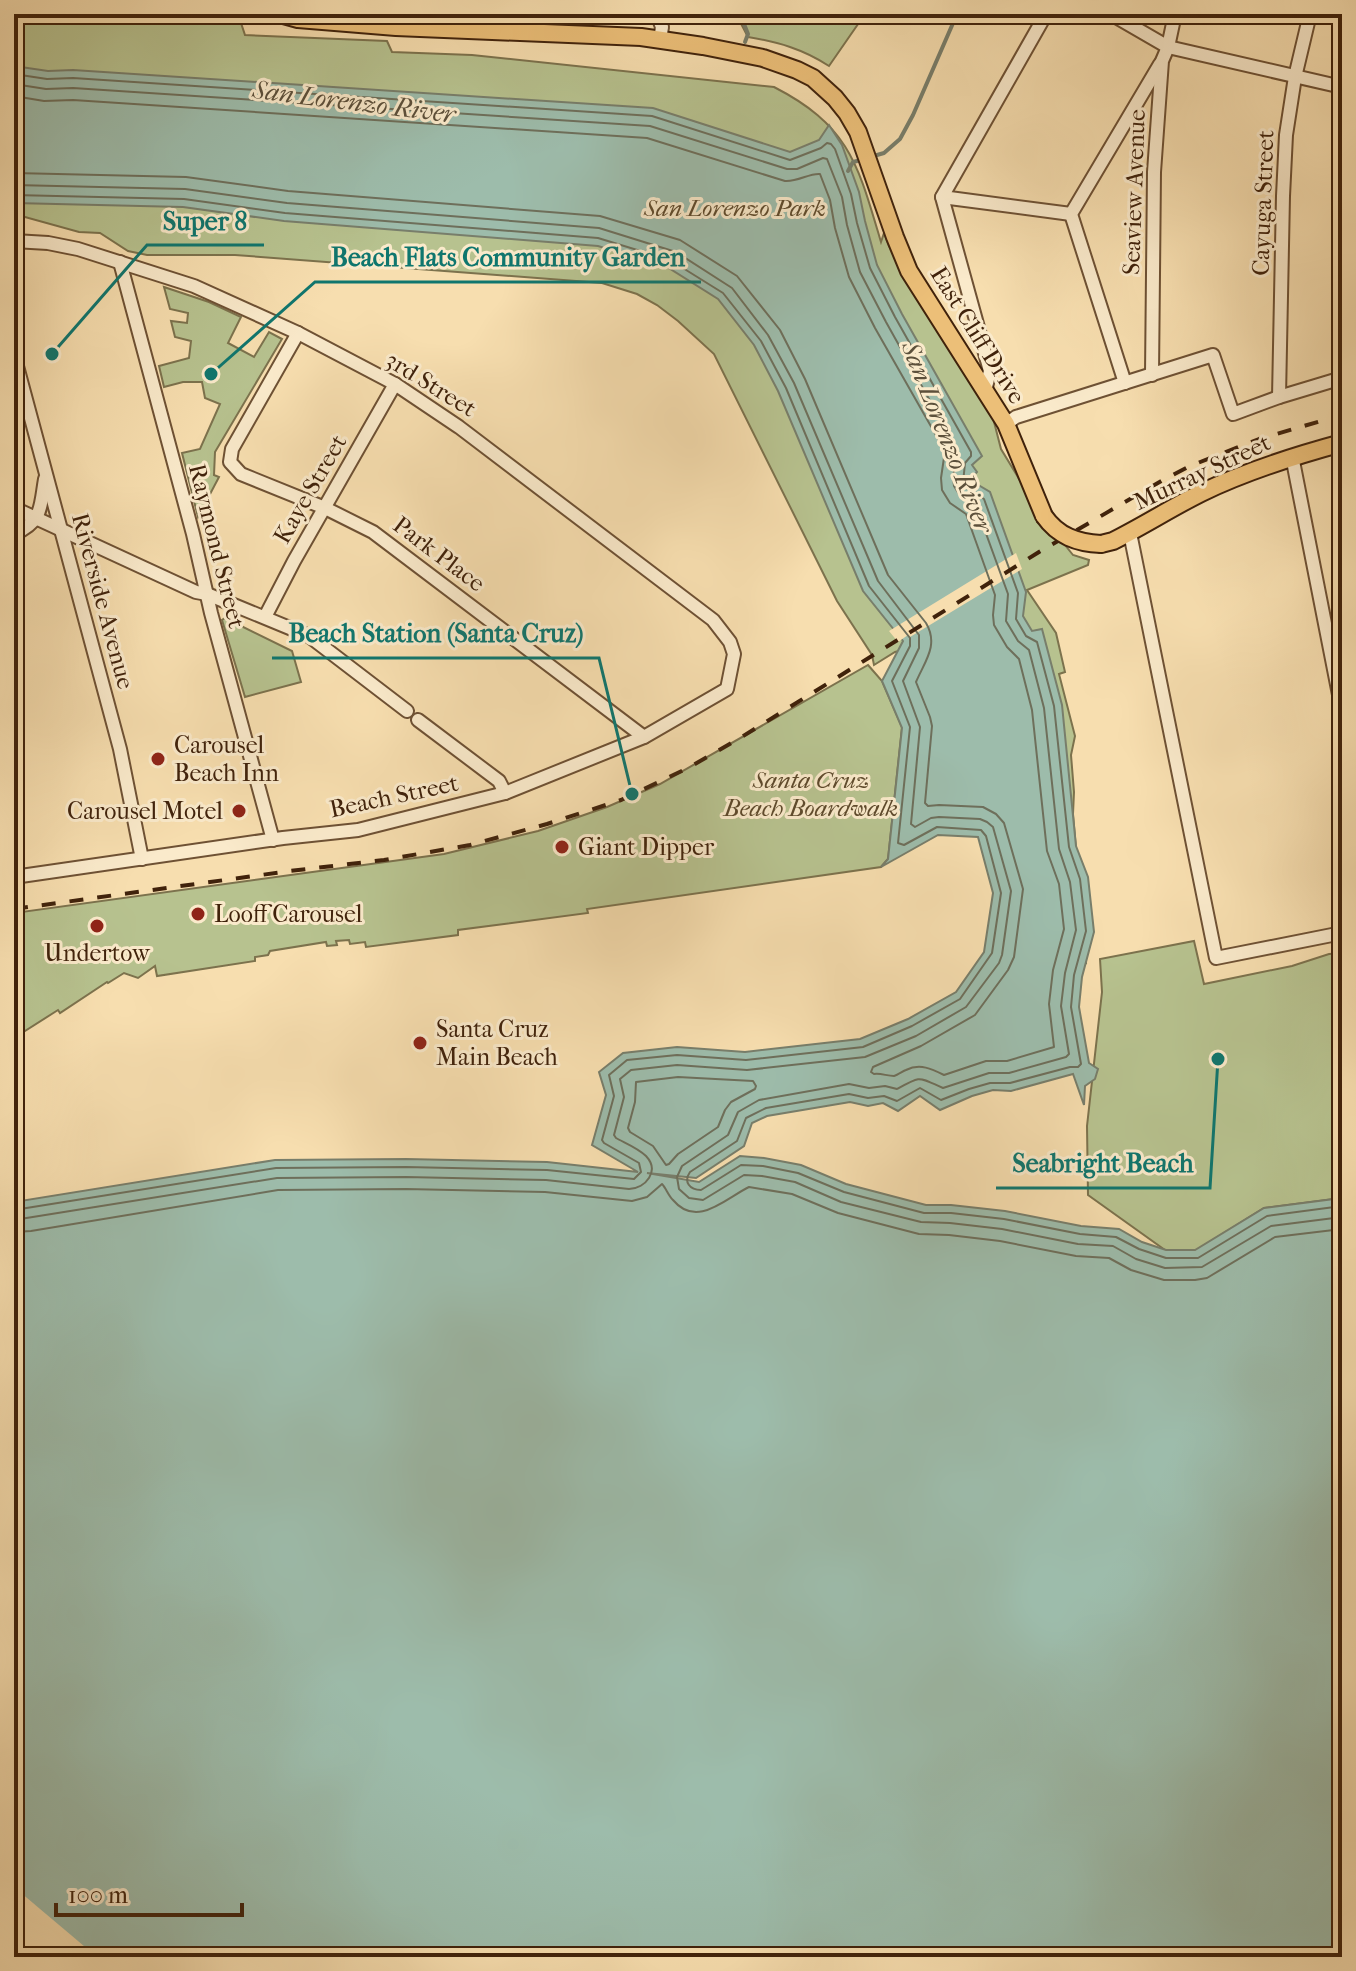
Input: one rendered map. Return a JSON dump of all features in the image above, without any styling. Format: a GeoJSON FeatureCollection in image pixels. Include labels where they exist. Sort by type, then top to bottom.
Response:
{"type":"FeatureCollection","features":[{"type":"Feature","properties":{"kind":"main road","name":"East Cliff Drive"},"geometry":{"type":"LineString","coordinates":[[280,14],[298,19],[394,21],[535,34],[617,35],[660,40],[763,58],[813,78],[835,98],[858,132],[909,271],[1006,424],[1044,516],[1066,537],[1076,541],[1101,544],[1130,533]]}},
{"type":"Feature","properties":{"kind":"main road","name":"Murray Street"},"geometry":{"type":"LineString","coordinates":[[1130,533],[1247,473],[1292,456],[1342,443]]}},
{"type":"Feature","properties":{"kind":"street"},"geometry":{"type":"LineString","coordinates":[[530,14],[535,34]]}},
{"type":"Feature","properties":{"kind":"street"},"geometry":{"type":"LineString","coordinates":[[657,14],[662,27],[660,40]]}},
{"type":"Feature","properties":{"kind":"street"},"geometry":{"type":"LineString","coordinates":[[985,391],[990,371],[942,197],[1046,14]]}},
{"type":"Feature","properties":{"kind":"street"},"geometry":{"type":"LineString","coordinates":[[1111,14],[1168,47],[1342,87]]}},
{"type":"Feature","properties":{"kind":"street","name":"Seaview Avenue"},"geometry":{"type":"LineString","coordinates":[[1152,375],[1154,172],[1162,61],[1175,14]]}},
{"type":"Feature","properties":{"kind":"street","name":"Cayuga Street"},"geometry":{"type":"LineString","coordinates":[[1279,397],[1286,135],[1295,77],[1310,14]]}},
{"type":"Feature","properties":{"kind":"street"},"geometry":{"type":"LineString","coordinates":[[1125,383],[1071,214],[1162,61]]}},
{"type":"Feature","properties":{"kind":"street"},"geometry":{"type":"LineString","coordinates":[[942,197],[1071,214]]}},
{"type":"Feature","properties":{"kind":"street","name":"3rd Street"},"geometry":{"type":"LineString","coordinates":[[14,241],[78,249],[207,291],[298,333],[395,384],[459,427],[713,620],[730,642],[734,654]]}},
{"type":"Feature","properties":{"kind":"street"},"geometry":{"type":"LineString","coordinates":[[14,253],[48,243]]}},
{"type":"Feature","properties":{"kind":"street","name":"Raymond Street"},"geometry":{"type":"LineString","coordinates":[[120,262],[273,840]]}},
{"type":"Feature","properties":{"kind":"street","name":"Park Place"},"geometry":{"type":"LineString","coordinates":[[298,333],[232,449],[230,462],[241,474],[325,508],[373,532],[644,737]]}},
{"type":"Feature","properties":{"kind":"street"},"geometry":{"type":"LineString","coordinates":[[975,376],[983,369],[985,351]]}},
{"type":"Feature","properties":{"kind":"street","name":"Riverside Avenue"},"geometry":{"type":"LineString","coordinates":[[14,355],[120,749],[142,859]]}},
{"type":"Feature","properties":{"kind":"street"},"geometry":{"type":"LineString","coordinates":[[1006,424],[1016,417],[1213,355],[1233,414],[1342,378]]}},
{"type":"Feature","properties":{"kind":"street","name":"Kaye Street"},"geometry":{"type":"LineString","coordinates":[[265,617],[395,384]]}},
{"type":"Feature","properties":{"kind":"street"},"geometry":{"type":"LineString","coordinates":[[1292,456],[1342,710]]}},
{"type":"Feature","properties":{"kind":"street"},"geometry":{"type":"LineString","coordinates":[[14,534],[28,528],[37,518],[46,474]]}},
{"type":"Feature","properties":{"kind":"street"},"geometry":{"type":"LineString","coordinates":[[14,508],[196,592],[309,636],[407,711]]}},
{"type":"Feature","properties":{"kind":"street"},"geometry":{"type":"LineString","coordinates":[[1130,533],[1216,958],[1342,933]]}},
{"type":"Feature","properties":{"kind":"street","name":"Beach Street"},"geometry":{"type":"LineString","coordinates":[[14,877],[358,830],[505,793],[644,737],[727,689],[734,654]]}},
{"type":"Feature","properties":{"kind":"street"},"geometry":{"type":"LineString","coordinates":[[418,720],[499,781],[505,793]]}},
{"type":"Feature","properties":{"kind":"green space","name":"San Lorenzo Park"},"geometry":{"type":"Polygon","coordinates":[[[14,14],[238,14],[245,35],[387,41],[392,52],[472,55],[774,87],[820,117],[847,150],[857,169],[881,242],[884,233],[993,418],[1001,449],[1041,515],[1073,555],[1089,560],[1088,565],[1027,590],[1056,633],[1065,672],[1059,674],[1075,736],[1071,755],[1073,814],[1086,963],[1073,961],[962,635],[895,652],[874,665],[872,655],[837,601],[714,354],[678,321],[637,294],[602,283],[235,255],[147,255],[128,251],[100,233],[79,232],[14,214],[14,14]]]}},
{"type":"Feature","properties":{"kind":"green space"},"geometry":{"type":"Polygon","coordinates":[[[736,14],[865,14],[829,66],[790,47],[748,37],[736,14]]]}},
{"type":"Feature","properties":{"kind":"green space"},"geometry":{"type":"Polygon","coordinates":[[[164,287],[241,317],[228,343],[254,357],[269,332],[282,339],[215,452],[214,475],[219,477],[198,517],[182,453],[200,449],[220,404],[205,398],[202,382],[183,382],[164,387],[159,366],[189,358],[191,341],[175,337],[171,321],[187,323],[188,313],[170,309],[164,287]]]}},
{"type":"Feature","properties":{"kind":"green space"},"geometry":{"type":"Polygon","coordinates":[[[225,618],[292,651],[301,682],[245,697],[222,620],[225,618]]]}},
{"type":"Feature","properties":{"kind":"green space","name":"Santa Cruz Beach Boardwalk"},"geometry":{"type":"Polygon","coordinates":[[[868,665],[882,681],[902,727],[888,859],[881,867],[587,909],[588,913],[458,930],[458,935],[366,947],[365,942],[350,944],[349,940],[336,941],[337,945],[327,946],[326,942],[270,951],[268,955],[255,957],[255,961],[157,976],[155,966],[138,978],[124,973],[14,1038],[14,913],[444,854],[538,831],[607,807],[660,784],[868,665]]]}},
{"type":"Feature","properties":{"kind":"green space"},"geometry":{"type":"Polygon","coordinates":[[[1194,941],[1204,984],[1342,953],[1342,1198],[1264,1208],[1195,1251],[1165,1250],[1088,1195],[1087,1126],[1102,992],[1100,959],[1194,941]]]}},
{"type":"Feature","properties":{"kind":"water","name":"San Lorenzo River"},"geometry":{"type":"Polygon","coordinates":[[[14,66],[48,71],[73,70],[653,108],[790,152],[819,140],[829,125],[842,145],[859,192],[877,265],[982,456],[972,465],[977,472],[970,480],[990,492],[1026,592],[1023,616],[1032,631],[1042,629],[1062,705],[1076,846],[1088,877],[1094,932],[1082,977],[1079,1007],[1089,1063],[1098,1069],[1095,1079],[1085,1086],[1084,1105],[1073,1074],[1011,1091],[993,1090],[940,1110],[920,1096],[898,1111],[883,1103],[868,1106],[850,1102],[767,1116],[752,1123],[744,1146],[696,1178],[647,1173],[699,1182],[740,1156],[764,1158],[801,1165],[846,1184],[926,1205],[1005,1211],[1081,1226],[1119,1229],[1142,1242],[1166,1250],[1195,1250],[1264,1208],[1342,1198],[1342,1957],[14,1957],[14,1202],[275,1160],[547,1162],[638,1172],[592,1145],[606,1095],[599,1072],[623,1053],[677,1047],[745,1052],[860,1039],[908,1019],[956,992],[984,952],[993,893],[978,837],[938,835],[881,867],[888,859],[902,728],[882,681],[903,641],[863,591],[778,391],[754,345],[718,299],[667,267],[598,246],[284,221],[183,207],[14,203],[14,66]]]}},
{"type":"Feature","properties":{"kind":"pier"},"geometry":{"type":"Polygon","coordinates":[[[1016,553],[1022,569],[910,637],[908,635],[898,642],[889,631],[1016,553]]]}},
{"type":"Feature","properties":{"kind":"pier"},"geometry":{"type":"Polygon","coordinates":[[[14,1887],[97,1957],[14,1957],[14,1887]]]}},
{"type":"Feature","properties":{"kind":"waterway"},"geometry":{"type":"LineString","coordinates":[[740,14],[748,34],[745,42]]}},
{"type":"Feature","properties":{"kind":"waterway"},"geometry":{"type":"LineString","coordinates":[[870,157],[884,153],[900,139],[957,14]]}},
{"type":"Feature","properties":{"kind":"waterway"},"geometry":{"type":"LineString","coordinates":[[848,171],[853,162],[861,160]]}},
{"type":"Feature","properties":{"kind":"railway"},"geometry":{"type":"LineString","coordinates":[[14,909],[384,860],[470,845],[621,800],[688,768],[740,738],[1039,552],[1163,480],[1259,439],[1342,415]]}},
{"type":"Feature","properties":{"kind":"place","name":"Super 8"},"geometry":{"type":"Point","coordinates":[52,354]}},
{"type":"Feature","properties":{"kind":"place","name":"Beach Flats Community Garden"},"geometry":{"type":"Point","coordinates":[211,374]}},
{"type":"Feature","properties":{"kind":"place","name":"Carousel Beach Inn"},"geometry":{"type":"Point","coordinates":[158,759]}},
{"type":"Feature","properties":{"kind":"place","name":"Beach Station (Santa Cruz)"},"geometry":{"type":"Point","coordinates":[632,794]}},
{"type":"Feature","properties":{"kind":"place","name":"Carousel Motel"},"geometry":{"type":"Point","coordinates":[239,811]}},
{"type":"Feature","properties":{"kind":"place","name":"Giant Dipper"},"geometry":{"type":"Point","coordinates":[562,847]}},
{"type":"Feature","properties":{"kind":"place","name":"Looff Carousel"},"geometry":{"type":"Point","coordinates":[198,914]}},
{"type":"Feature","properties":{"kind":"place","name":"Undertow"},"geometry":{"type":"Point","coordinates":[97,926]}},
{"type":"Feature","properties":{"kind":"place","name":"Santa Cruz Main Beach"},"geometry":{"type":"Point","coordinates":[420,1043]}},
{"type":"Feature","properties":{"kind":"place","name":"Seabright Beach"},"geometry":{"type":"Point","coordinates":[1218,1059]}}]}
